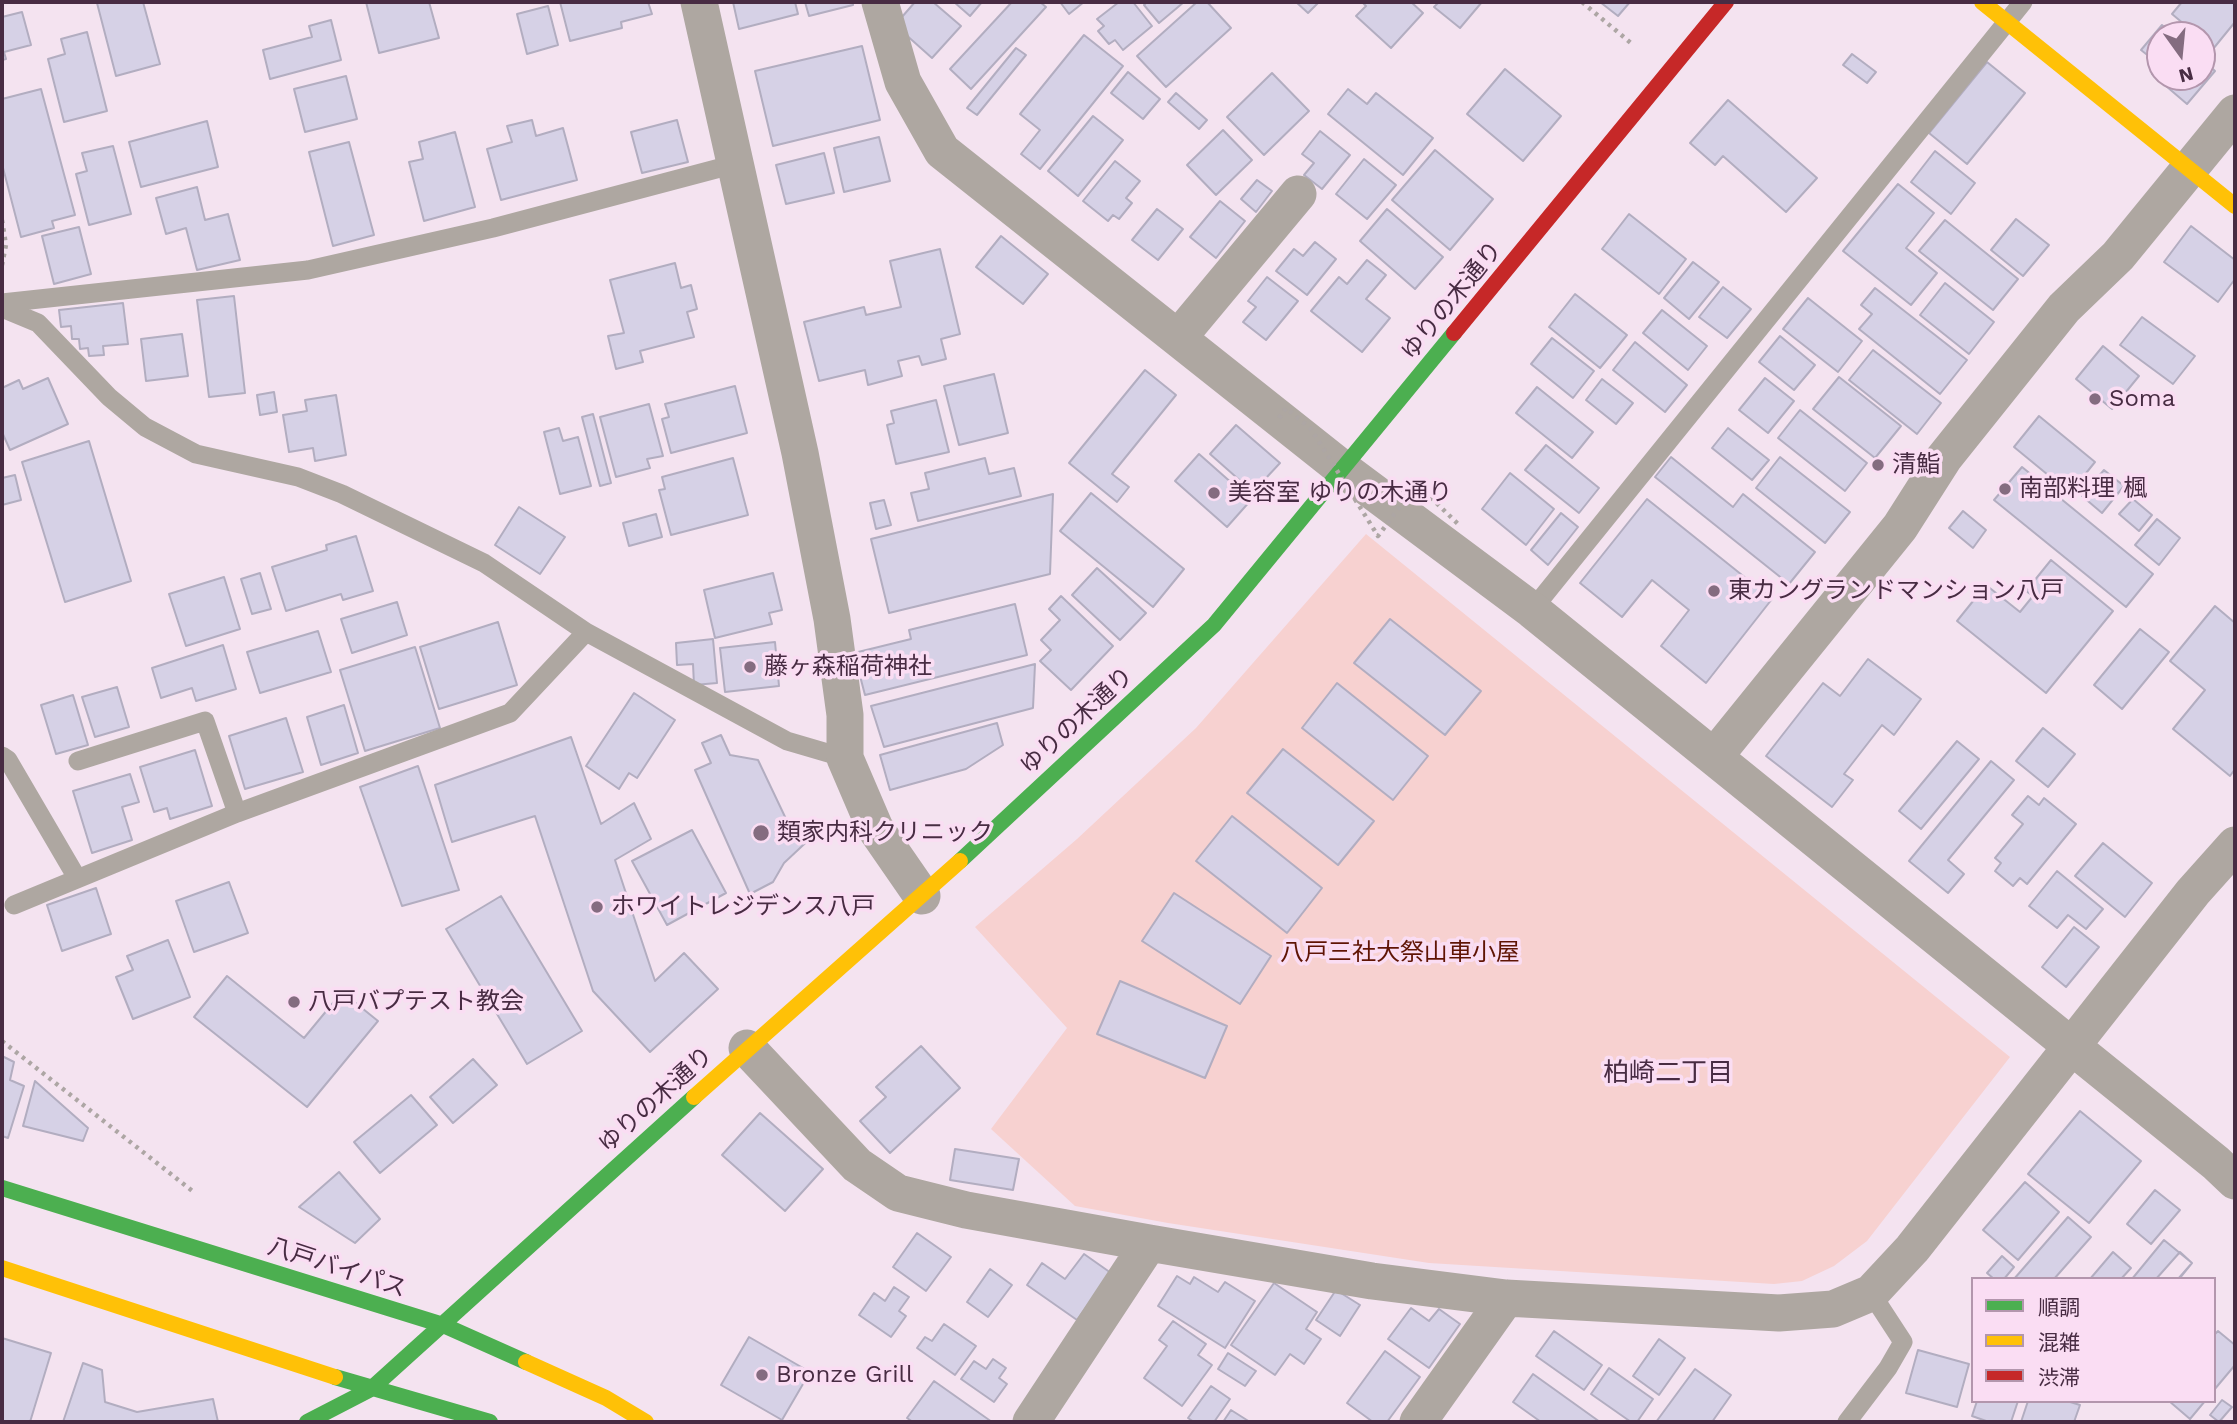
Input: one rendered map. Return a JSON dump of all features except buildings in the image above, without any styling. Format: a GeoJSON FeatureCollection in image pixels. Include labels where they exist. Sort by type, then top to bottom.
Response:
{"type":"FeatureCollection","features":[{"type":"Feature","properties":{"kind":"main road","name":"ゆりの木通り"},"geometry":{"type":"LineString","coordinates":[[371,1389],[747,1048],[922,896],[1214,625],[1726,2]]}},
{"type":"Feature","properties":{"kind":"main road"},"geometry":{"type":"LineString","coordinates":[[1982,2],[2235,206]]}},
{"type":"Feature","properties":{"kind":"main road","name":"八戸バイパス"},"geometry":{"type":"LineString","coordinates":[[2,1188],[443,1325],[606,1398],[646,1422]]}},
{"type":"Feature","properties":{"kind":"main road"},"geometry":{"type":"LineString","coordinates":[[2,1268],[371,1389],[490,1422]]}},
{"type":"Feature","properties":{"kind":"main road"},"geometry":{"type":"LineString","coordinates":[[307,1422],[371,1389]]}},
{"type":"Feature","properties":{"kind":"main road"},"geometry":{"type":"LineString","coordinates":[[348,1422],[371,1389]]}},
{"type":"Feature","properties":{"kind":"main road"},"geometry":{"type":"LineString","coordinates":[[371,1389],[436,1422]]}},
{"type":"Feature","properties":{"kind":"main road"},"geometry":{"type":"LineString","coordinates":[[606,1398],[657,1422]]}},
{"type":"Feature","properties":{"kind":"street"},"geometry":{"type":"LineString","coordinates":[[699,2],[800,453],[832,619],[845,715],[845,758],[875,828],[922,896]]}},
{"type":"Feature","properties":{"kind":"street"},"geometry":{"type":"LineString","coordinates":[[880,2],[903,82],[942,151],[1344,470],[1532,610],[2235,1181]]}},
{"type":"Feature","properties":{"kind":"street"},"geometry":{"type":"LineString","coordinates":[[1714,757],[1900,527],[1944,458],[2064,309],[2118,256],[2235,113]]}},
{"type":"Feature","properties":{"kind":"street"},"geometry":{"type":"LineString","coordinates":[[1178,338],[1298,194]]}},
{"type":"Feature","properties":{"kind":"street"},"geometry":{"type":"LineString","coordinates":[[747,1048],[857,1165],[898,1193],[966,1210],[1372,1281],[1506,1298],[1779,1313],[1833,1309],[1871,1293],[1912,1250],[2070,1046],[2193,892],[2235,845]]}},
{"type":"Feature","properties":{"kind":"street"},"geometry":{"type":"LineString","coordinates":[[1031,1422],[1149,1244]]}},
{"type":"Feature","properties":{"kind":"street"},"geometry":{"type":"LineString","coordinates":[[1418,1422],[1506,1298]]}},
{"type":"Feature","properties":{"kind":"lane"},"geometry":{"type":"LineString","coordinates":[[1532,610],[2024,2]]}},
{"type":"Feature","properties":{"kind":"lane"},"geometry":{"type":"LineString","coordinates":[[2,306],[308,270],[494,228],[735,164]]}},
{"type":"Feature","properties":{"kind":"lane"},"geometry":{"type":"LineString","coordinates":[[2,306],[38,323],[109,397],[145,428],[196,454],[298,477],[342,494],[484,563],[586,632],[787,741],[845,758]]}},
{"type":"Feature","properties":{"kind":"lane"},"geometry":{"type":"LineString","coordinates":[[14,905],[237,813],[510,713],[586,632]]}},
{"type":"Feature","properties":{"kind":"lane"},"geometry":{"type":"LineString","coordinates":[[78,761],[205,721],[237,813]]}},
{"type":"Feature","properties":{"kind":"lane"},"geometry":{"type":"LineString","coordinates":[[2,756],[8,760],[77,878]]}},
{"type":"Feature","properties":{"kind":"lane"},"geometry":{"type":"LineString","coordinates":[[1847,1422],[1888,1368],[1903,1342],[1871,1293]]}},
{"type":"Feature","properties":{"kind":"path"},"geometry":{"type":"LineString","coordinates":[[1582,2],[1632,44]]}},
{"type":"Feature","properties":{"kind":"path"},"geometry":{"type":"LineString","coordinates":[[2,220],[6,245],[2,265]]}},
{"type":"Feature","properties":{"kind":"path"},"geometry":{"type":"LineString","coordinates":[[1279,418],[1286,408],[1311,429],[1378,536],[1417,484],[1458,524]]}},
{"type":"Feature","properties":{"kind":"path"},"geometry":{"type":"LineString","coordinates":[[2,1041],[195,1193]]}},
{"type":"Feature","properties":{"kind":"green space","name":"八戸三社大祭山車小屋"},"geometry":{"type":"Polygon","coordinates":[[[1366,534],[2010,1057],[1867,1241],[1834,1266],[1802,1281],[1774,1284],[1429,1263],[1168,1223],[1075,1206],[991,1129],[1067,1028],[975,927],[1077,839],[1196,728],[1366,534]]]}},
{"type":"Feature","properties":{"kind":"traffic: fast"},"geometry":{"type":"LineString","coordinates":[[960,861],[1214,625],[1454,333]]}},
{"type":"Feature","properties":{"kind":"traffic: fast"},"geometry":{"type":"LineString","coordinates":[[307,1422],[371,1389],[694,1097]]}},
{"type":"Feature","properties":{"kind":"traffic: fast"},"geometry":{"type":"LineString","coordinates":[[2,1188],[443,1325],[526,1362]]}},
{"type":"Feature","properties":{"kind":"traffic: fast"},"geometry":{"type":"LineString","coordinates":[[335,1377],[490,1422]]}},
{"type":"Feature","properties":{"kind":"traffic: slow"},"geometry":{"type":"LineString","coordinates":[[1982,2],[2235,206]]}},
{"type":"Feature","properties":{"kind":"traffic: slow"},"geometry":{"type":"LineString","coordinates":[[694,1097],[960,861]]}},
{"type":"Feature","properties":{"kind":"traffic: slow"},"geometry":{"type":"LineString","coordinates":[[2,1268],[335,1377]]}},
{"type":"Feature","properties":{"kind":"traffic: slow"},"geometry":{"type":"LineString","coordinates":[[526,1362],[606,1398],[646,1422]]}},
{"type":"Feature","properties":{"kind":"traffic: jam"},"geometry":{"type":"LineString","coordinates":[[1454,333],[1726,2]]}},
{"type":"Feature","properties":{"kind":"place","name":"Soma"},"geometry":{"type":"Point","coordinates":[2095,399]}},
{"type":"Feature","properties":{"kind":"place","name":"清鮨"},"geometry":{"type":"Point","coordinates":[1878,465]}},
{"type":"Feature","properties":{"kind":"place","name":"南部料理 楓"},"geometry":{"type":"Point","coordinates":[2005,489]}},
{"type":"Feature","properties":{"kind":"place","name":"美容室 ゆりの木通り"},"geometry":{"type":"Point","coordinates":[1214,493]}},
{"type":"Feature","properties":{"kind":"place","name":"東カングランドマンション八戸"},"geometry":{"type":"Point","coordinates":[1714,591]}},
{"type":"Feature","properties":{"kind":"place","name":"藤ヶ森稲荷神社"},"geometry":{"type":"Point","coordinates":[750,667]}},
{"type":"Feature","properties":{"kind":"place","name":"類家内科クリニック"},"geometry":{"type":"Point","coordinates":[761,833]}},
{"type":"Feature","properties":{"kind":"place","name":"ホワイトレジデンス八戸"},"geometry":{"type":"Point","coordinates":[597,907]}},
{"type":"Feature","properties":{"kind":"place","name":"八戸バプテスト教会"},"geometry":{"type":"Point","coordinates":[294,1002]}},
{"type":"Feature","properties":{"kind":"place","name":"Bronze Grill"},"geometry":{"type":"Point","coordinates":[762,1375]}},
{"type":"Feature","properties":{"kind":"district","name":"柏崎二丁目"},"geometry":{"type":"Point","coordinates":[1668,1073]}}]}
